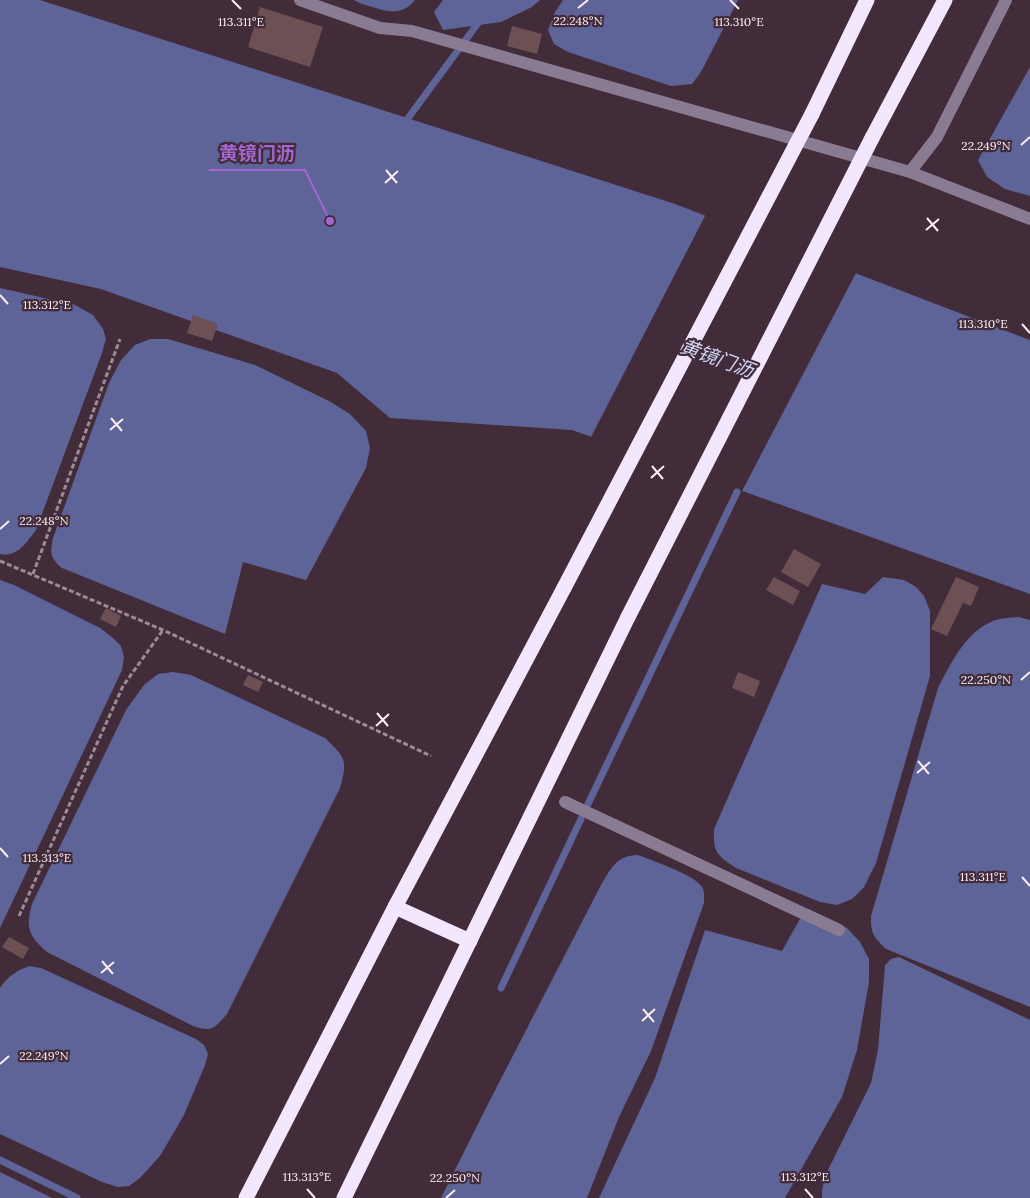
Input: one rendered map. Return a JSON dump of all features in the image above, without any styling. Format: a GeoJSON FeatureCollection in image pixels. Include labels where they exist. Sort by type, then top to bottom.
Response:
{"type":"FeatureCollection","features":[{"type":"Feature","properties":{"kind":"highway"},"geometry":{"type":"LineString","coordinates":[[246,1198],[395,907],[812,114],[867,0]]}},
{"type":"Feature","properties":{"kind":"highway"},"geometry":{"type":"LineString","coordinates":[[344,1198],[628,617],[872,138],[945,0]]}},
{"type":"Feature","properties":{"kind":"highway"},"geometry":{"type":"LineString","coordinates":[[395,907],[470,941]]}},
{"type":"Feature","properties":{"kind":"street"},"geometry":{"type":"LineString","coordinates":[[300,0],[380,28],[412,31],[910,172],[1030,219]]}},
{"type":"Feature","properties":{"kind":"street"},"geometry":{"type":"LineString","coordinates":[[910,172],[937,137],[1006,0]]}},
{"type":"Feature","properties":{"kind":"street"},"geometry":{"type":"LineString","coordinates":[[565,802],[839,930]]}},
{"type":"Feature","properties":{"kind":"path"},"geometry":{"type":"LineString","coordinates":[[33,574],[120,339]]}},
{"type":"Feature","properties":{"kind":"path"},"geometry":{"type":"LineString","coordinates":[[0,561],[163,630],[431,756]]}},
{"type":"Feature","properties":{"kind":"path"},"geometry":{"type":"LineString","coordinates":[[19,916],[124,686],[163,630]]}},
{"type":"Feature","properties":{"kind":"water"},"geometry":{"type":"Polygon","coordinates":[[[0,0],[40,0],[675,204],[1030,340],[1030,594],[572,430],[390,418],[337,373],[101,289],[0,267],[0,0]]]}},
{"type":"Feature","properties":{"kind":"water"},"geometry":{"type":"Polygon","coordinates":[[[354,0],[415,0],[411,5],[402,10],[392,11],[367,6],[354,0]]]}},
{"type":"Feature","properties":{"kind":"water"},"geometry":{"type":"Polygon","coordinates":[[[443,0],[540,0],[532,7],[501,22],[443,30],[434,12],[443,0]]]}},
{"type":"Feature","properties":{"kind":"water"},"geometry":{"type":"Polygon","coordinates":[[[563,0],[738,0],[701,72],[692,84],[671,86],[568,52],[554,44],[548,30],[555,12],[563,0]]]}},
{"type":"Feature","properties":{"kind":"water"},"geometry":{"type":"Polygon","coordinates":[[[1030,67],[1030,196],[1005,189],[987,177],[978,160],[1030,67]]]}},
{"type":"Feature","properties":{"kind":"water"},"geometry":{"type":"Polygon","coordinates":[[[0,288],[75,305],[93,315],[103,329],[106,339],[36,530],[21,548],[12,554],[6,555],[0,554],[0,288]]]}},
{"type":"Feature","properties":{"kind":"water"},"geometry":{"type":"Polygon","coordinates":[[[150,339],[168,339],[255,365],[329,401],[350,414],[366,431],[370,448],[366,468],[306,580],[243,562],[225,634],[62,568],[52,555],[53,538],[109,383],[121,360],[135,345],[150,339]]]}},
{"type":"Feature","properties":{"kind":"water"},"geometry":{"type":"Polygon","coordinates":[[[883,577],[904,580],[916,587],[924,596],[930,611],[930,676],[876,863],[864,887],[852,899],[837,905],[820,902],[736,868],[724,860],[718,853],[714,843],[714,829],[822,584],[865,594],[883,577]]]}},
{"type":"Feature","properties":{"kind":"water"},"geometry":{"type":"Polygon","coordinates":[[[0,580],[14,585],[100,628],[121,646],[124,657],[122,670],[0,928],[0,580]]]}},
{"type":"Feature","properties":{"kind":"water"},"geometry":{"type":"Polygon","coordinates":[[[1019,617],[1030,620],[1030,1007],[886,949],[874,935],[871,922],[871,916],[938,688],[959,650],[973,634],[994,621],[1019,617]]]}},
{"type":"Feature","properties":{"kind":"water"},"geometry":{"type":"Polygon","coordinates":[[[173,672],[191,675],[325,738],[341,755],[344,765],[340,788],[227,1014],[216,1026],[209,1029],[193,1026],[47,952],[32,936],[29,926],[32,904],[126,710],[144,685],[158,674],[173,672]]]}},
{"type":"Feature","properties":{"kind":"water"},"geometry":{"type":"Polygon","coordinates":[[[638,855],[673,869],[698,882],[704,891],[704,903],[651,1051],[619,1117],[587,1198],[441,1198],[601,885],[615,864],[624,858],[638,855]]]}},
{"type":"Feature","properties":{"kind":"water"},"geometry":{"type":"Polygon","coordinates":[[[806,908],[847,928],[860,942],[869,959],[869,982],[857,1050],[842,1097],[785,1198],[599,1198],[655,1078],[705,930],[782,951],[806,908]]]}},
{"type":"Feature","properties":{"kind":"water"},"geometry":{"type":"Polygon","coordinates":[[[899,957],[1030,1020],[1030,1198],[822,1198],[826,1174],[871,1083],[878,1050],[885,965],[891,959],[899,957]]]}},
{"type":"Feature","properties":{"kind":"water"},"geometry":{"type":"Polygon","coordinates":[[[29,966],[41,968],[196,1039],[204,1045],[208,1054],[205,1065],[184,1115],[160,1156],[140,1178],[129,1186],[118,1187],[102,1182],[0,1134],[0,988],[13,974],[29,966]]]}},
{"type":"Feature","properties":{"kind":"water"},"geometry":{"type":"Polygon","coordinates":[[[0,1172],[52,1198],[0,1198],[0,1172]]]}},
{"type":"Feature","properties":{"kind":"pier"},"geometry":{"type":"Polygon","coordinates":[[[706,214],[857,271],[741,493],[590,439],[706,214]]]}},
{"type":"Feature","properties":{"kind":"building"},"geometry":{"type":"Polygon","coordinates":[[[260,7],[323,27],[310,67],[248,47],[260,7]]]}},
{"type":"Feature","properties":{"kind":"building"},"geometry":{"type":"Polygon","coordinates":[[[512,26],[542,34],[537,54],[507,46],[512,26]]]}},
{"type":"Feature","properties":{"kind":"building"},"geometry":{"type":"Polygon","coordinates":[[[193,315],[218,324],[212,341],[187,333],[193,315]]]}},
{"type":"Feature","properties":{"kind":"building"},"geometry":{"type":"Polygon","coordinates":[[[794,549],[821,564],[808,587],[781,572],[794,549]]]}},
{"type":"Feature","properties":{"kind":"building"},"geometry":{"type":"Polygon","coordinates":[[[774,577],[800,591],[793,605],[766,590],[774,577]]]}},
{"type":"Feature","properties":{"kind":"building"},"geometry":{"type":"Polygon","coordinates":[[[956,577],[979,587],[971,606],[963,603],[947,636],[931,629],[956,577]]]}},
{"type":"Feature","properties":{"kind":"building"},"geometry":{"type":"Polygon","coordinates":[[[106,608],[121,616],[116,627],[100,619],[106,608]]]}},
{"type":"Feature","properties":{"kind":"building"},"geometry":{"type":"Polygon","coordinates":[[[738,672],[760,681],[754,697],[732,688],[738,672]]]}},
{"type":"Feature","properties":{"kind":"building"},"geometry":{"type":"Polygon","coordinates":[[[248,675],[263,682],[258,692],[243,685],[248,675]]]}},
{"type":"Feature","properties":{"kind":"building"},"geometry":{"type":"Polygon","coordinates":[[[9,937],[29,948],[23,959],[2,947],[9,937]]]}},
{"type":"Feature","properties":{"kind":"waterway"},"geometry":{"type":"LineString","coordinates":[[403,125],[481,19]]}},
{"type":"Feature","properties":{"kind":"waterway"},"geometry":{"type":"LineString","coordinates":[[588,804],[737,492]]}},
{"type":"Feature","properties":{"kind":"waterway"},"geometry":{"type":"LineString","coordinates":[[501,988],[581,819]]}},
{"type":"Feature","properties":{"kind":"waterway"},"geometry":{"type":"LineString","coordinates":[[0,1160],[77,1198]]}},
{"type":"Feature","properties":{"kind":"place","name":"黄镜门沥"},"geometry":{"type":"Point","coordinates":[330,221]}}]}
